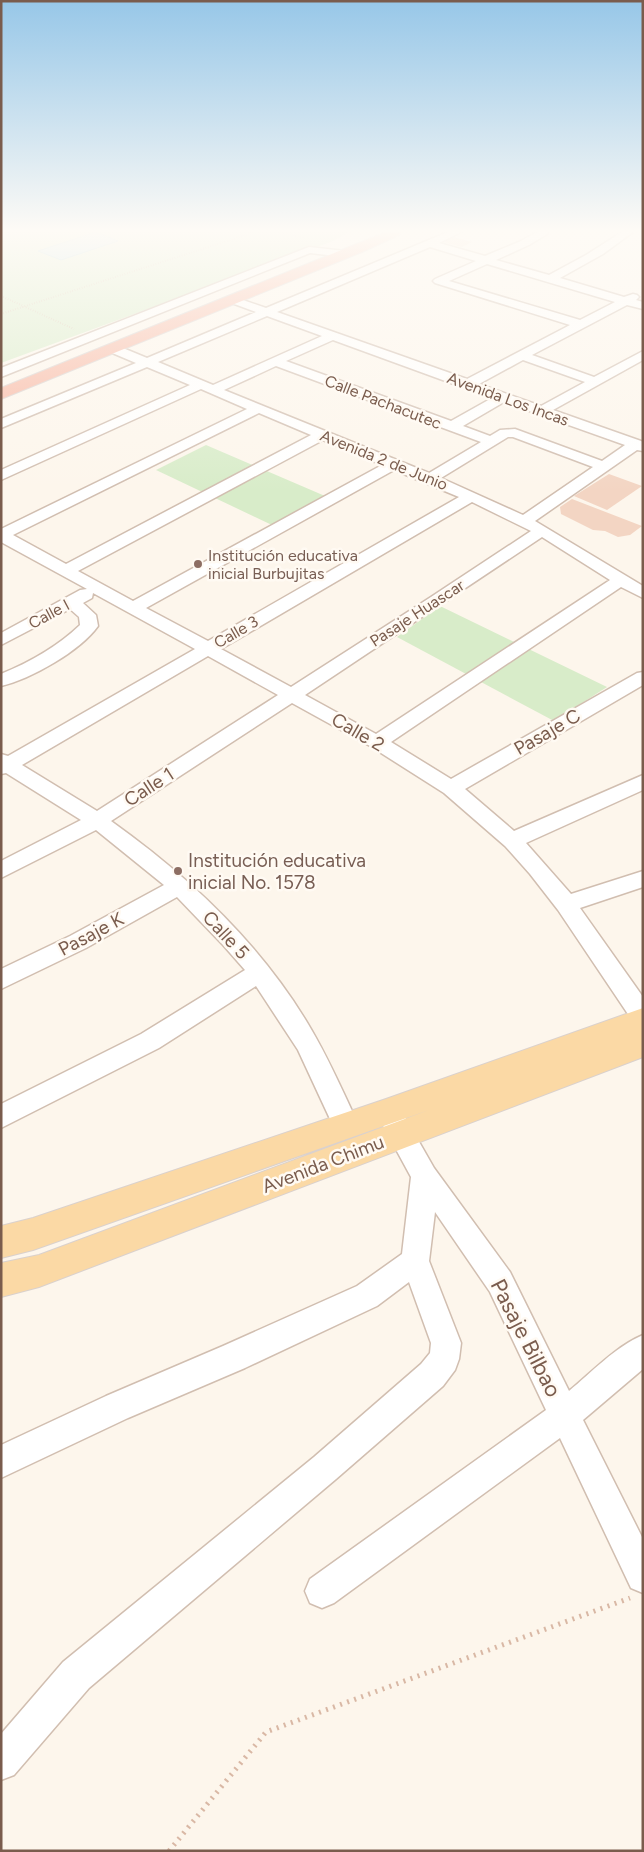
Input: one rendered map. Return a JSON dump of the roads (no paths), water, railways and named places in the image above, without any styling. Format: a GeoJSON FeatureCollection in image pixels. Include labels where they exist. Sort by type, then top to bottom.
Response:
{"type":"FeatureCollection","features":[{"type":"Feature","properties":{"kind":"highway"},"geometry":{"type":"LineString","coordinates":[[1,394],[188,318]]}},
{"type":"Feature","properties":{"kind":"main road","name":"Avenida Chimu"},"geometry":{"type":"LineString","coordinates":[[1,1242],[33,1234],[346,1126],[395,1123],[460,1084],[643,1020]]}},
{"type":"Feature","properties":{"kind":"main road","name":"Avenida Chimu"},"geometry":{"type":"LineString","coordinates":[[1,1280],[39,1271],[395,1123],[643,1044]]}},
{"type":"Feature","properties":{"kind":"street"},"geometry":{"type":"LineString","coordinates":[[1,373],[138,318]]}},
{"type":"Feature","properties":{"kind":"street"},"geometry":{"type":"LineString","coordinates":[[1,424],[251,318]]}},
{"type":"Feature","properties":{"kind":"street","name":"Avenida Los Incas"},"geometry":{"type":"LineString","coordinates":[[284,318],[542,411],[638,441]]}},
{"type":"Feature","properties":{"kind":"street"},"geometry":{"type":"LineString","coordinates":[[561,318],[579,324]]}},
{"type":"Feature","properties":{"kind":"street"},"geometry":{"type":"LineString","coordinates":[[468,384],[591,318]]}},
{"type":"Feature","properties":{"kind":"street"},"geometry":{"type":"LineString","coordinates":[[1,476],[207,387],[276,362],[332,336]]}},
{"type":"Feature","properties":{"kind":"street","name":"Avenida 2 de Junio"},"geometry":{"type":"LineString","coordinates":[[114,349],[470,496],[542,530],[643,592]]}},
{"type":"Feature","properties":{"kind":"street"},"geometry":{"type":"LineString","coordinates":[[520,355],[597,382]]}},
{"type":"Feature","properties":{"kind":"street"},"geometry":{"type":"LineString","coordinates":[[542,411],[643,355]]}},
{"type":"Feature","properties":{"kind":"street","name":"Calle Pachacutec"},"geometry":{"type":"LineString","coordinates":[[276,362],[451,428],[491,441]]}},
{"type":"Feature","properties":{"kind":"street"},"geometry":{"type":"LineString","coordinates":[[451,428],[503,397]]}},
{"type":"Feature","properties":{"kind":"street"},"geometry":{"type":"LineString","coordinates":[[1,535],[257,409]]}},
{"type":"Feature","properties":{"kind":"street"},"geometry":{"type":"LineString","coordinates":[[430,479],[505,433],[515,433],[603,466]]}},
{"type":"Feature","properties":{"kind":"street"},"geometry":{"type":"LineString","coordinates":[[66,571],[322,435]]}},
{"type":"Feature","properties":{"kind":"street"},"geometry":{"type":"LineString","coordinates":[[524,521],[638,441]]}},
{"type":"Feature","properties":{"kind":"street"},"geometry":{"type":"LineString","coordinates":[[133,608],[394,464]]}},
{"type":"Feature","properties":{"kind":"street","name":"Calle 3"},"geometry":{"type":"LineString","coordinates":[[3,764],[470,496]]}},
{"type":"Feature","properties":{"kind":"street","name":"Pasaje Huascar"},"geometry":{"type":"LineString","coordinates":[[292,695],[542,530]]}},
{"type":"Feature","properties":{"kind":"street","name":"Calle 2"},"geometry":{"type":"LineString","coordinates":[[1,535],[377,742],[451,788],[512,841],[538,869],[566,904],[643,1016]]}},
{"type":"Feature","properties":{"kind":"street"},"geometry":{"type":"LineString","coordinates":[[377,742],[622,579]]}},
{"type":"Feature","properties":{"kind":"street","name":"Calle I"},"geometry":{"type":"LineString","coordinates":[[1,640],[98,588]]}},
{"type":"Feature","properties":{"kind":"street"},"geometry":{"type":"LineString","coordinates":[[1,681],[38,664],[75,640],[89,626],[87,614],[72,602]]}},
{"type":"Feature","properties":{"kind":"street","name":"Pasaje C"},"geometry":{"type":"LineString","coordinates":[[451,788],[643,677]]}},
{"type":"Feature","properties":{"kind":"street","name":"Calle 1"},"geometry":{"type":"LineString","coordinates":[[1,870],[96,821],[292,695]]}},
{"type":"Feature","properties":{"kind":"street","name":"Calle 5"},"geometry":{"type":"LineString","coordinates":[[3,764],[96,821],[180,886],[237,946],[260,972],[292,1018],[320,1070],[346,1126]]}},
{"type":"Feature","properties":{"kind":"street"},"geometry":{"type":"LineString","coordinates":[[512,841],[643,782]]}},
{"type":"Feature","properties":{"kind":"street"},"geometry":{"type":"LineString","coordinates":[[566,904],[643,879]]}},
{"type":"Feature","properties":{"kind":"street","name":"Pasaje K"},"geometry":{"type":"LineString","coordinates":[[1,980],[78,942],[180,886]]}},
{"type":"Feature","properties":{"kind":"street"},"geometry":{"type":"LineString","coordinates":[[1,1117],[150,1041],[260,972]]}},
{"type":"Feature","properties":{"kind":"street","name":"Pasaje Bilbao"},"geometry":{"type":"LineString","coordinates":[[395,1123],[425,1176],[500,1282],[566,1415],[638,1587]]}},
{"type":"Feature","properties":{"kind":"street"},"geometry":{"type":"LineString","coordinates":[[1,1762],[76,1675],[325,1468],[432,1375],[444,1359],[446,1343],[415,1261],[425,1176]]}},
{"type":"Feature","properties":{"kind":"street"},"geometry":{"type":"LineString","coordinates":[[1,1462],[117,1407],[234,1357],[367,1296],[415,1261]]}},
{"type":"Feature","properties":{"kind":"street"},"geometry":{"type":"LineString","coordinates":[[322,1591],[566,1415],[614,1372],[643,1350]]}},
{"type":"Feature","properties":{"kind":"place","name":"Institución educativa inicial Burbujitas"},"geometry":{"type":"Point","coordinates":[198,564]}},
{"type":"Feature","properties":{"kind":"place","name":"Institución educativa inicial No. 1578"},"geometry":{"type":"Point","coordinates":[178,871]}}]}
